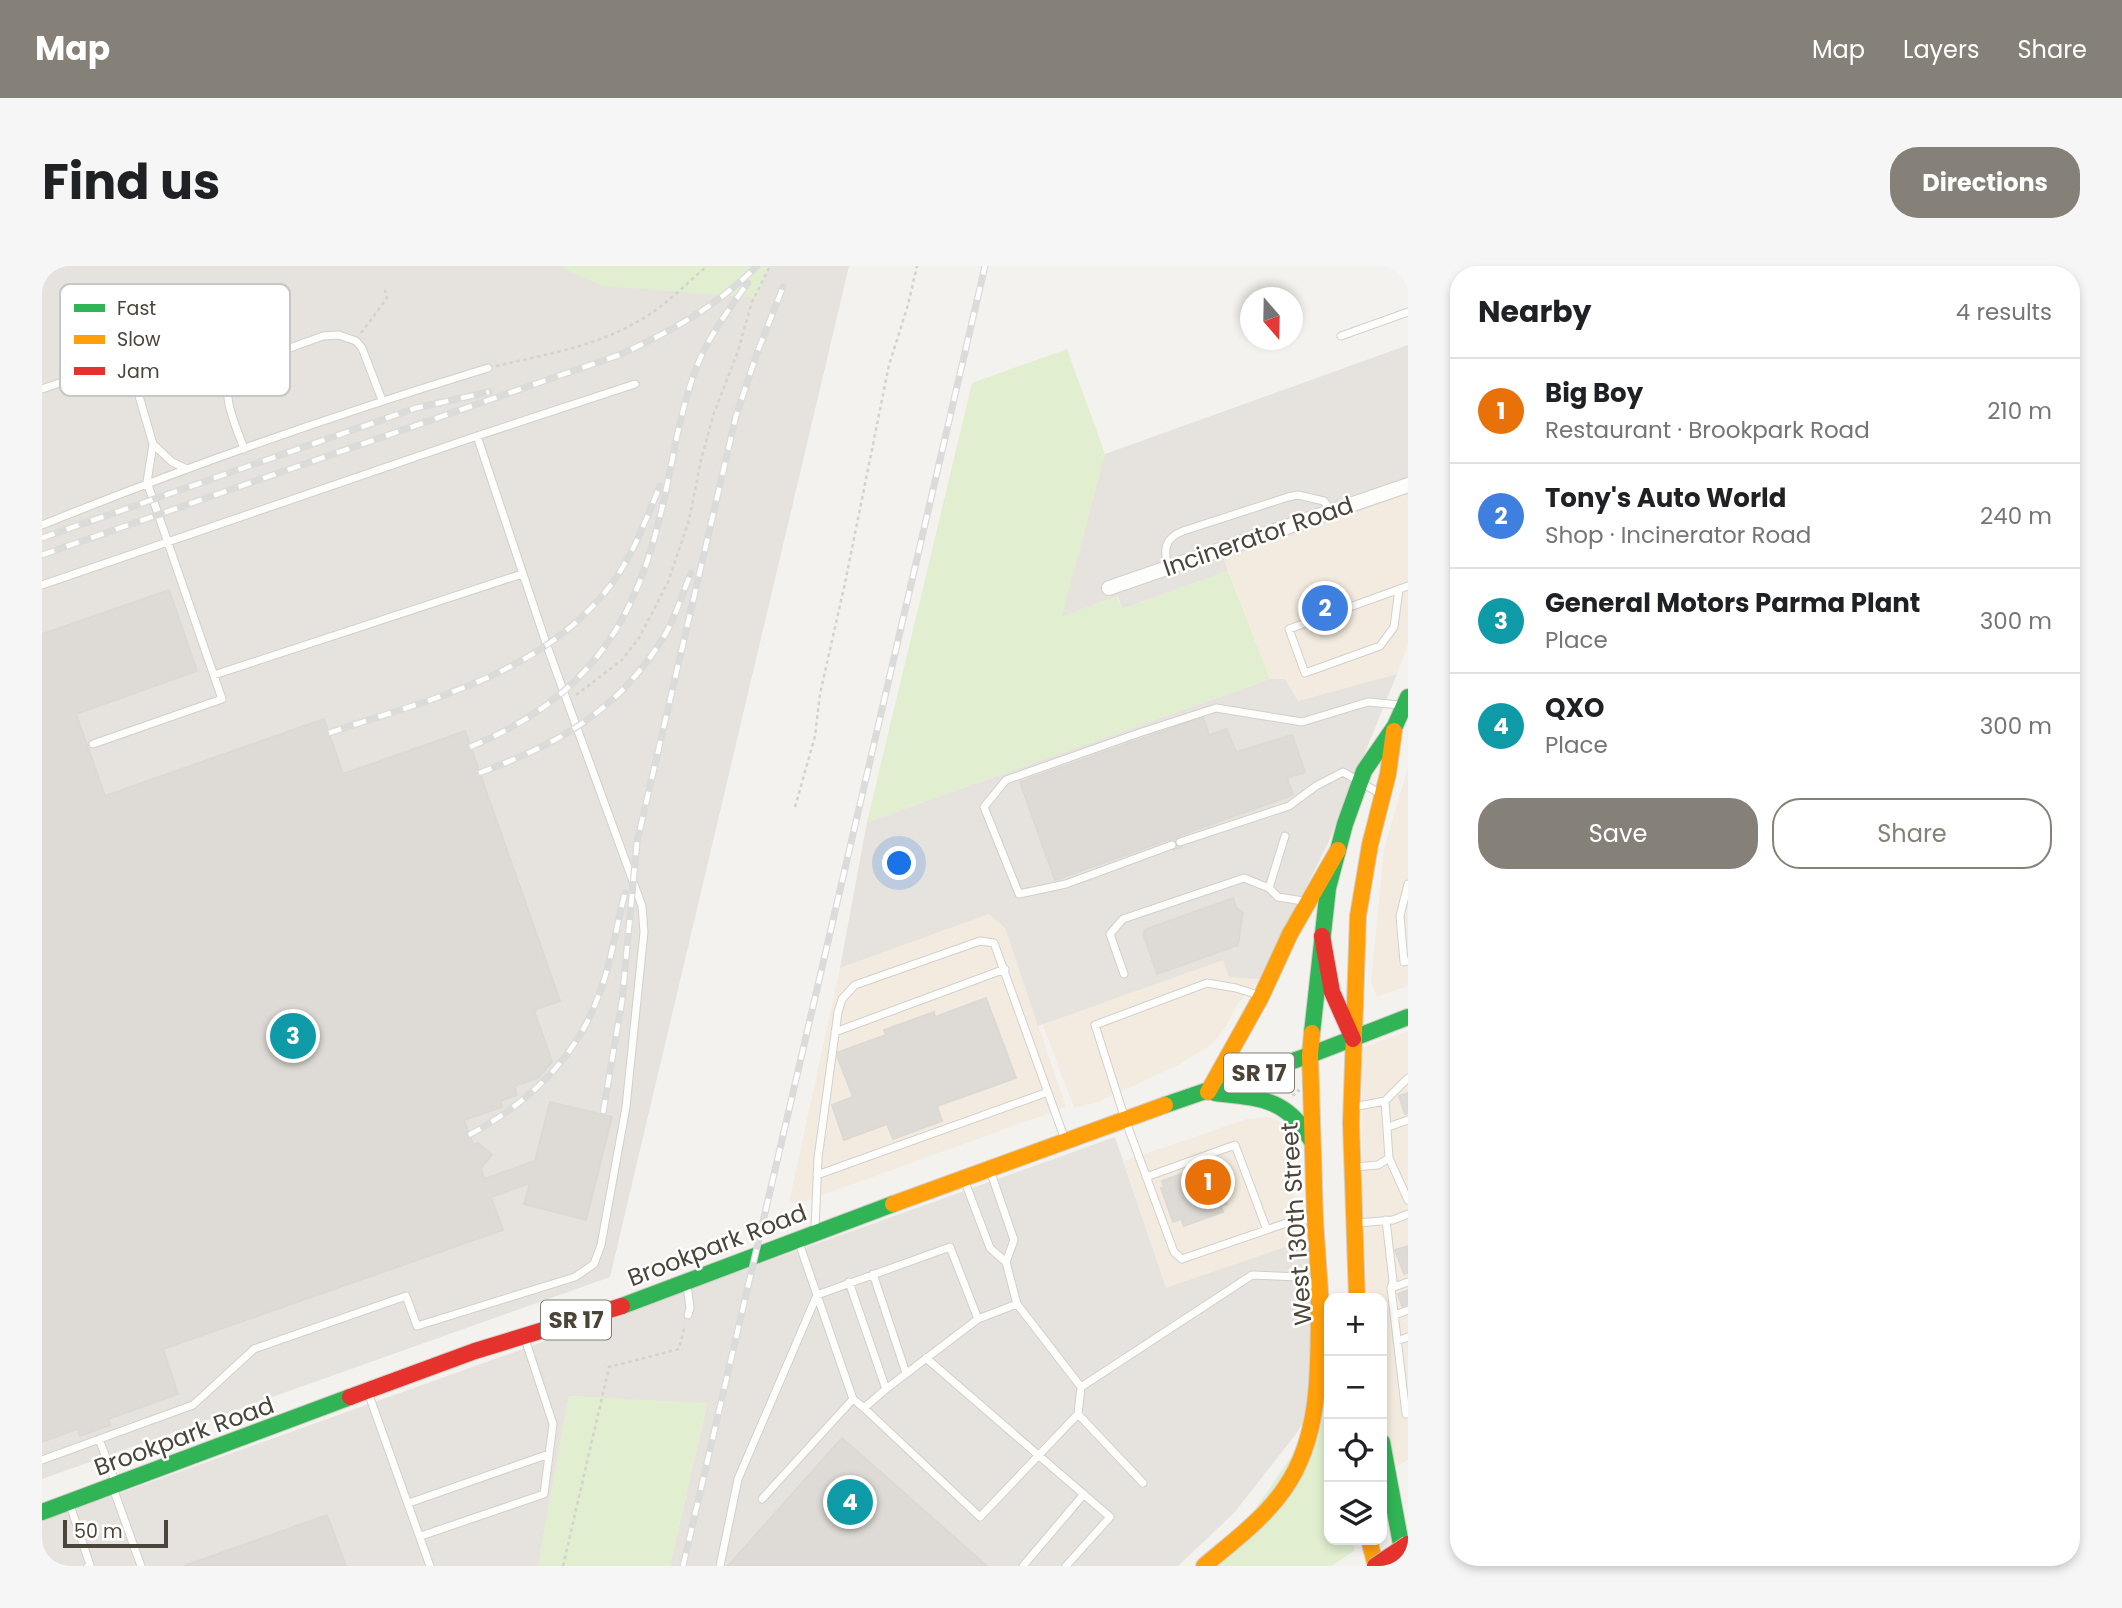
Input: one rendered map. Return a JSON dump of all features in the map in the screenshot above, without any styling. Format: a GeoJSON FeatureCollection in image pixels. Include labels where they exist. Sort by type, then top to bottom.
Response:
{"type":"FeatureCollection","features":[{"type":"Feature","properties":{"kind":"main road","name":"West 130th Street"},"geometry":{"type":"LineString","coordinates":[[1342,1293],[1334,1222],[1311,1140],[1310,1055],[1322,936],[1338,850],[1360,782],[1364,771],[1395,726],[1406,701]]}},
{"type":"Feature","properties":{"kind":"main road","name":"West 130th Street"},"geometry":{"type":"LineString","coordinates":[[1342,1293],[1334,1222],[1352,1167],[1358,916],[1370,845],[1388,774],[1395,726]]}},
{"type":"Feature","properties":{"kind":"main road"},"geometry":{"type":"LineString","coordinates":[[1311,1140],[1303,1122],[1290,1109],[1260,1098],[1208,1092],[1261,997],[1290,934],[1338,850]]}},
{"type":"Feature","properties":{"kind":"main road"},"geometry":{"type":"LineString","coordinates":[[1326,905],[1342,908],[1358,916]]}},
{"type":"Feature","properties":{"kind":"main road"},"geometry":{"type":"LineString","coordinates":[[1322,936],[1334,998],[1353,1039]]}},
{"type":"Feature","properties":{"kind":"main road","name":"Brookpark Road"},"geometry":{"type":"LineString","coordinates":[[42,1512],[475,1351],[615,1308],[815,1232],[1125,1119],[1208,1092],[1408,1017]]}},
{"type":"Feature","properties":{"kind":"main road"},"geometry":{"type":"LineString","coordinates":[[1203,1566],[1273,1503],[1294,1474],[1305,1451],[1327,1356]]}},
{"type":"Feature","properties":{"kind":"main road"},"geometry":{"type":"LineString","coordinates":[[1387,1470],[1405,1566]]}},
{"type":"Feature","properties":{"kind":"main road"},"geometry":{"type":"LineString","coordinates":[[1370,1545],[1376,1566],[1408,1545]]}},
{"type":"Feature","properties":{"kind":"street","name":"Incinerator Road"},"geometry":{"type":"LineString","coordinates":[[1109,588],[1408,485]]}},
{"type":"Feature","properties":{"kind":"lane"},"geometry":{"type":"LineString","coordinates":[[1341,336],[1408,312]]}},
{"type":"Feature","properties":{"kind":"lane"},"geometry":{"type":"LineString","coordinates":[[290,348],[323,336],[340,335],[356,341],[368,358],[382,400]]}},
{"type":"Feature","properties":{"kind":"lane"},"geometry":{"type":"LineString","coordinates":[[42,525],[148,482],[382,400],[488,368]]}},
{"type":"Feature","properties":{"kind":"lane"},"geometry":{"type":"LineString","coordinates":[[42,389],[60,383]]}},
{"type":"Feature","properties":{"kind":"lane"},"geometry":{"type":"LineString","coordinates":[[42,585],[635,383]]}},
{"type":"Feature","properties":{"kind":"lane"},"geometry":{"type":"LineString","coordinates":[[93,744],[222,699],[148,482],[153,444],[139,396]]}},
{"type":"Feature","properties":{"kind":"lane"},"geometry":{"type":"LineString","coordinates":[[228,396],[244,449]]}},
{"type":"Feature","properties":{"kind":"lane"},"geometry":{"type":"LineString","coordinates":[[42,1460],[193,1405],[254,1349],[407,1296],[416,1326],[575,1277],[594,1265],[601,1245],[626,1107],[644,932],[642,906],[522,574],[477,436]]}},
{"type":"Feature","properties":{"kind":"lane"},"geometry":{"type":"LineString","coordinates":[[153,444],[172,462],[187,469]]}},
{"type":"Feature","properties":{"kind":"lane"},"geometry":{"type":"LineString","coordinates":[[1168,567],[1164,555],[1167,542],[1173,535],[1184,531],[1298,495],[1324,501],[1331,511]]}},
{"type":"Feature","properties":{"kind":"lane"},"geometry":{"type":"LineString","coordinates":[[214,675],[522,574]]}},
{"type":"Feature","properties":{"kind":"lane"},"geometry":{"type":"LineString","coordinates":[[1399,589],[1394,627],[1380,646],[1305,673],[1289,629],[1399,589],[1408,586]]}},
{"type":"Feature","properties":{"kind":"lane"},"geometry":{"type":"LineString","coordinates":[[1382,795],[1343,772],[1316,786],[1289,806],[1176,843],[1066,884],[1019,894],[984,807],[1006,780],[1216,708],[1302,722],[1368,702],[1406,701]]}},
{"type":"Feature","properties":{"kind":"lane"},"geometry":{"type":"LineString","coordinates":[[1269,888],[1285,836]]}},
{"type":"Feature","properties":{"kind":"lane"},"geometry":{"type":"LineString","coordinates":[[1124,974],[1110,934],[1123,919],[1244,878],[1269,888],[1278,898],[1326,905]]}},
{"type":"Feature","properties":{"kind":"lane"},"geometry":{"type":"LineString","coordinates":[[1408,884],[1404,914],[1404,962],[1408,961]]}},
{"type":"Feature","properties":{"kind":"lane"},"geometry":{"type":"LineString","coordinates":[[815,1232],[817,1175],[835,1032],[842,999],[855,985],[980,941],[994,943],[1065,1141]]}},
{"type":"Feature","properties":{"kind":"lane"},"geometry":{"type":"LineString","coordinates":[[835,1032],[1005,970]]}},
{"type":"Feature","properties":{"kind":"lane"},"geometry":{"type":"LineString","coordinates":[[1261,997],[1236,988],[1207,983],[1095,1025],[1125,1119],[1174,1252],[1182,1259],[1295,1220],[1386,1220],[1408,1214]]}},
{"type":"Feature","properties":{"kind":"lane"},"geometry":{"type":"LineString","coordinates":[[1352,1107],[1385,1101],[1408,1078]]}},
{"type":"Feature","properties":{"kind":"lane"},"geometry":{"type":"LineString","coordinates":[[817,1175],[1048,1092]]}},
{"type":"Feature","properties":{"kind":"lane"},"geometry":{"type":"LineString","coordinates":[[1385,1101],[1390,1158],[1408,1200]]}},
{"type":"Feature","properties":{"kind":"lane"},"geometry":{"type":"LineString","coordinates":[[1388,1127],[1408,1120]]}},
{"type":"Feature","properties":{"kind":"lane"},"geometry":{"type":"LineString","coordinates":[[1146,1177],[1235,1144],[1267,1230]]}},
{"type":"Feature","properties":{"kind":"lane"},"geometry":{"type":"LineString","coordinates":[[1352,1167],[1378,1165],[1390,1158]]}},
{"type":"Feature","properties":{"kind":"lane"},"geometry":{"type":"LineString","coordinates":[[990,1168],[1014,1240],[1006,1262]]}},
{"type":"Feature","properties":{"kind":"lane"},"geometry":{"type":"LineString","coordinates":[[797,1239],[853,1399],[980,1517],[1078,1414],[1081,1387],[1017,1304],[1006,1262],[990,1248],[964,1178]]}},
{"type":"Feature","properties":{"kind":"lane"},"geometry":{"type":"LineString","coordinates":[[1386,1220],[1397,1341],[1405,1372],[1408,1414]]}},
{"type":"Feature","properties":{"kind":"lane"},"geometry":{"type":"LineString","coordinates":[[720,1566],[738,1479],[817,1295],[950,1247],[978,1319]]}},
{"type":"Feature","properties":{"kind":"lane"},"geometry":{"type":"LineString","coordinates":[[873,1274],[906,1373]]}},
{"type":"Feature","properties":{"kind":"lane"},"geometry":{"type":"LineString","coordinates":[[1081,1387],[1252,1275],[1297,1278],[1342,1293]]}},
{"type":"Feature","properties":{"kind":"lane"},"geometry":{"type":"LineString","coordinates":[[687,1280],[690,1308],[688,1315]]}},
{"type":"Feature","properties":{"kind":"lane"},"geometry":{"type":"LineString","coordinates":[[849,1282],[886,1389]]}},
{"type":"Feature","properties":{"kind":"lane"},"geometry":{"type":"LineString","coordinates":[[1391,1288],[1408,1282]]}},
{"type":"Feature","properties":{"kind":"lane"},"geometry":{"type":"LineString","coordinates":[[864,1408],[978,1319],[1017,1304]]}},
{"type":"Feature","properties":{"kind":"lane"},"geometry":{"type":"LineString","coordinates":[[1395,1315],[1408,1310]]}},
{"type":"Feature","properties":{"kind":"lane"},"geometry":{"type":"LineString","coordinates":[[421,1536],[544,1494],[553,1424],[524,1336]]}},
{"type":"Feature","properties":{"kind":"lane"},"geometry":{"type":"LineString","coordinates":[[1397,1341],[1408,1337]]}},
{"type":"Feature","properties":{"kind":"lane"},"geometry":{"type":"LineString","coordinates":[[926,1358],[1110,1517],[1066,1566]]}},
{"type":"Feature","properties":{"kind":"lane"},"geometry":{"type":"LineString","coordinates":[[368,1391],[430,1566]]}},
{"type":"Feature","properties":{"kind":"lane"},"geometry":{"type":"LineString","coordinates":[[762,1499],[853,1399]]}},
{"type":"Feature","properties":{"kind":"lane"},"geometry":{"type":"LineString","coordinates":[[1078,1414],[1143,1483]]}},
{"type":"Feature","properties":{"kind":"lane"},"geometry":{"type":"LineString","coordinates":[[99,1440],[141,1566]]}},
{"type":"Feature","properties":{"kind":"lane"},"geometry":{"type":"LineString","coordinates":[[409,1503],[549,1454]]}},
{"type":"Feature","properties":{"kind":"lane"},"geometry":{"type":"LineString","coordinates":[[1023,1566],[1084,1494]]}},
{"type":"Feature","properties":{"kind":"lane"},"geometry":{"type":"LineString","coordinates":[[69,1503],[90,1565],[88,1566]]}},
{"type":"Feature","properties":{"kind":"path"},"geometry":{"type":"LineString","coordinates":[[488,368],[611,336],[637,323],[663,305],[707,266]]}},
{"type":"Feature","properties":{"kind":"path"},"geometry":{"type":"LineString","coordinates":[[795,807],[815,736],[820,694],[889,365],[917,266]]}},
{"type":"Feature","properties":{"kind":"path"},"geometry":{"type":"LineString","coordinates":[[567,700],[581,693],[622,660],[639,638],[668,582],[689,520],[701,460],[718,401],[752,302],[768,267]]}},
{"type":"Feature","properties":{"kind":"path"},"geometry":{"type":"LineString","coordinates":[[356,341],[387,298],[385,290]]}},
{"type":"Feature","properties":{"kind":"path"},"geometry":{"type":"LineString","coordinates":[[563,1566],[610,1367],[679,1349],[688,1315]]}},
{"type":"Feature","properties":{"kind":"shaded area"},"geometry":{"type":"Polygon","coordinates":[[[42,266],[849,266],[610,1277],[42,1479],[42,266]]]}},
{"type":"Feature","properties":{"kind":"shaded area"},"geometry":{"type":"Polygon","coordinates":[[[1408,345],[1408,494],[1224,559],[1228,571],[1122,609],[1118,596],[1061,617],[1105,454],[1408,345]]]}},
{"type":"Feature","properties":{"kind":"shaded area"},"geometry":{"type":"Polygon","coordinates":[[[1408,494],[1408,645],[1397,674],[1298,701],[1285,679],[1270,679],[1224,559],[1408,494]]]}},
{"type":"Feature","properties":{"kind":"shaded area"},"geometry":{"type":"Polygon","coordinates":[[[1397,674],[1329,841],[1261,979],[1229,977],[1223,960],[1038,1026],[1005,928],[989,914],[840,968],[867,822],[1270,679],[1285,679],[1298,701],[1397,674]]]}},
{"type":"Feature","properties":{"kind":"shaded area"},"geometry":{"type":"Polygon","coordinates":[[[1408,767],[1408,986],[1377,997],[1371,981],[1384,849],[1408,767]]]}},
{"type":"Feature","properties":{"kind":"shaded area"},"geometry":{"type":"Polygon","coordinates":[[[989,914],[1005,928],[1066,1107],[798,1204],[789,1202],[840,968],[989,914]]]}},
{"type":"Feature","properties":{"kind":"shaded area"},"geometry":{"type":"Polygon","coordinates":[[[1224,959],[1261,979],[1237,1005],[1224,1030],[1211,1045],[1180,1064],[1098,1102],[1074,1108],[1042,1023],[1224,959]]]}},
{"type":"Feature","properties":{"kind":"shaded area"},"geometry":{"type":"Polygon","coordinates":[[[1408,1031],[1408,1460],[1392,1469],[1387,1438],[1387,1293],[1367,1293],[1361,1231],[1362,1048],[1408,1031]]]}},
{"type":"Feature","properties":{"kind":"shaded area"},"geometry":{"type":"Polygon","coordinates":[[[1271,1117],[1288,1127],[1294,1191],[1291,1245],[1166,1289],[1124,1161],[1247,1119],[1271,1117]]]}},
{"type":"Feature","properties":{"kind":"shaded area"},"geometry":{"type":"Polygon","coordinates":[[[1115,1137],[1166,1288],[1291,1245],[1309,1243],[1324,1390],[1296,1434],[1234,1513],[1178,1566],[670,1566],[707,1404],[569,1396],[538,1566],[42,1566],[42,1521],[1115,1137]]]}},
{"type":"Feature","properties":{"kind":"green space"},"geometry":{"type":"Polygon","coordinates":[[[558,266],[769,266],[757,298],[602,286],[558,266]]]}},
{"type":"Feature","properties":{"kind":"green space"},"geometry":{"type":"Polygon","coordinates":[[[1067,349],[1105,454],[1062,616],[1117,596],[1122,609],[1228,571],[1270,679],[867,822],[972,383],[1067,349]]]}},
{"type":"Feature","properties":{"kind":"green space"},"geometry":{"type":"Polygon","coordinates":[[[569,1396],[707,1403],[670,1566],[538,1566],[569,1396]]]}},
{"type":"Feature","properties":{"kind":"green space"},"geometry":{"type":"Polygon","coordinates":[[[1322,1412],[1324,1545],[1354,1545],[1355,1550],[1332,1566],[1216,1566],[1322,1412]]]}},
{"type":"Feature","properties":{"kind":"building"},"geometry":{"type":"Polygon","coordinates":[[[169,590],[197,671],[76,714],[105,796],[324,719],[343,774],[465,731],[560,1001],[534,1010],[552,1062],[538,1078],[514,1086],[517,1095],[500,1101],[502,1107],[464,1120],[473,1145],[478,1143],[492,1155],[481,1168],[484,1179],[535,1161],[550,1102],[612,1117],[586,1220],[524,1204],[530,1183],[491,1197],[503,1230],[163,1349],[178,1394],[108,1419],[110,1425],[80,1436],[77,1429],[42,1442],[42,634],[169,590]]]}},
{"type":"Feature","properties":{"kind":"building"},"geometry":{"type":"Polygon","coordinates":[[[1203,717],[1209,735],[1227,729],[1236,752],[1292,735],[1305,772],[1287,778],[1293,795],[1178,836],[1182,847],[1174,850],[1170,839],[1055,880],[1020,782],[1203,717]]]}},
{"type":"Feature","properties":{"kind":"building"},"geometry":{"type":"Polygon","coordinates":[[[1233,898],[1237,909],[1243,912],[1238,945],[1157,974],[1144,930],[1233,898]]]}},
{"type":"Feature","properties":{"kind":"building"},"geometry":{"type":"Polygon","coordinates":[[[986,998],[1016,1078],[937,1106],[942,1121],[893,1139],[887,1124],[844,1140],[832,1105],[853,1097],[836,1053],[886,1035],[884,1030],[934,1012],[935,1017],[986,998]]]}},
{"type":"Feature","properties":{"kind":"building"},"geometry":{"type":"Polygon","coordinates":[[[1408,1093],[1408,1113],[1405,1114],[1399,1096],[1408,1093]]]}},
{"type":"Feature","properties":{"kind":"building"},"geometry":{"type":"Polygon","coordinates":[[[1214,1168],[1227,1204],[1221,1206],[1223,1212],[1184,1226],[1182,1221],[1186,1217],[1173,1222],[1161,1188],[1164,1187],[1162,1181],[1194,1169],[1196,1176],[1214,1168]]]}},
{"type":"Feature","properties":{"kind":"building"},"geometry":{"type":"Polygon","coordinates":[[[1408,1246],[1408,1273],[1404,1274],[1395,1250],[1408,1246]]]}},
{"type":"Feature","properties":{"kind":"building"},"geometry":{"type":"Polygon","coordinates":[[[1408,1290],[1408,1304],[1402,1306],[1398,1294],[1408,1290]]]}},
{"type":"Feature","properties":{"kind":"building"},"geometry":{"type":"Polygon","coordinates":[[[842,1438],[987,1566],[728,1566],[842,1438]]]}},
{"type":"Feature","properties":{"kind":"building"},"geometry":{"type":"Polygon","coordinates":[[[327,1515],[346,1566],[184,1566],[327,1515]]]}},
{"type":"Feature","properties":{"kind":"railway"},"geometry":{"type":"LineString","coordinates":[[42,555],[619,355],[692,317],[725,294],[757,266]]}},
{"type":"Feature","properties":{"kind":"railway"},"geometry":{"type":"LineString","coordinates":[[683,1566],[985,266]]}},
{"type":"Feature","properties":{"kind":"railway"},"geometry":{"type":"LineString","coordinates":[[470,747],[547,705],[577,679],[602,650],[623,618],[653,543],[680,423],[696,368],[714,333],[748,283]]}},
{"type":"Feature","properties":{"kind":"railway"},"geometry":{"type":"LineString","coordinates":[[603,1113],[622,1001],[637,842],[736,416],[783,287]]}},
{"type":"Feature","properties":{"kind":"railway"},"geometry":{"type":"LineString","coordinates":[[42,538],[416,408],[489,392]]}},
{"type":"Feature","properties":{"kind":"railway"},"geometry":{"type":"LineString","coordinates":[[329,733],[484,679],[554,640],[585,614],[613,582],[633,548],[660,486]]}},
{"type":"Feature","properties":{"kind":"railway"},"geometry":{"type":"LineString","coordinates":[[479,773],[509,762],[562,736],[608,703],[629,683],[666,633],[691,573]]}},
{"type":"Feature","properties":{"kind":"railway"},"geometry":{"type":"LineString","coordinates":[[469,1135],[529,1094],[547,1078],[576,1041],[603,985],[625,893]]}},
{"type":"Feature","properties":{"kind":"traffic: fast"},"geometry":{"type":"LineString","coordinates":[[1312,1033],[1328,888],[1345,824],[1364,771],[1395,726],[1408,697]]}},
{"type":"Feature","properties":{"kind":"traffic: fast"},"geometry":{"type":"LineString","coordinates":[[1165,1105],[1310,1055],[1408,1017]]}},
{"type":"Feature","properties":{"kind":"traffic: fast"},"geometry":{"type":"LineString","coordinates":[[1215,1093],[1259,1099],[1282,1108],[1302,1126],[1311,1140]]}},
{"type":"Feature","properties":{"kind":"traffic: fast"},"geometry":{"type":"LineString","coordinates":[[622,1306],[893,1204]]}},
{"type":"Feature","properties":{"kind":"traffic: fast"},"geometry":{"type":"LineString","coordinates":[[42,1512],[350,1397]]}},
{"type":"Feature","properties":{"kind":"traffic: fast"},"geometry":{"type":"LineString","coordinates":[[1387,1469],[1405,1566]]}},
{"type":"Feature","properties":{"kind":"traffic: slow"},"geometry":{"type":"LineString","coordinates":[[1357,1293],[1351,1123],[1358,916],[1370,845],[1388,774],[1394,731]]}},
{"type":"Feature","properties":{"kind":"traffic: slow"},"geometry":{"type":"LineString","coordinates":[[1208,1092],[1261,997],[1290,934],[1338,850]]}},
{"type":"Feature","properties":{"kind":"traffic: slow"},"geometry":{"type":"LineString","coordinates":[[1312,1033],[1310,1055],[1315,1220],[1321,1306]]}},
{"type":"Feature","properties":{"kind":"traffic: slow"},"geometry":{"type":"LineString","coordinates":[[893,1204],[1165,1105]]}},
{"type":"Feature","properties":{"kind":"traffic: slow"},"geometry":{"type":"LineString","coordinates":[[1204,1566],[1267,1510],[1298,1466],[1313,1418],[1318,1368],[1319,1291]]}},
{"type":"Feature","properties":{"kind":"traffic: slow"},"geometry":{"type":"LineString","coordinates":[[1370,1545],[1376,1566]]}},
{"type":"Feature","properties":{"kind":"traffic: jam"},"geometry":{"type":"LineString","coordinates":[[1322,936],[1332,992],[1353,1039]]}},
{"type":"Feature","properties":{"kind":"traffic: jam"},"geometry":{"type":"LineString","coordinates":[[350,1397],[475,1351],[622,1306]]}},
{"type":"Feature","properties":{"kind":"traffic: jam"},"geometry":{"type":"LineString","coordinates":[[1375,1566],[1408,1544]]}},
{"type":"Feature","properties":{"kind":"place","name":"Tony's Auto World"},"geometry":{"type":"Point","coordinates":[1325,608]}},
{"type":"Feature","properties":{"kind":"place","name":"General Motors Parma Plant"},"geometry":{"type":"Point","coordinates":[293,1036]}},
{"type":"Feature","properties":{"kind":"place","name":"Big Boy"},"geometry":{"type":"Point","coordinates":[1208,1182]}},
{"type":"Feature","properties":{"kind":"place","name":"QXO"},"geometry":{"type":"Point","coordinates":[850,1502]}}]}
